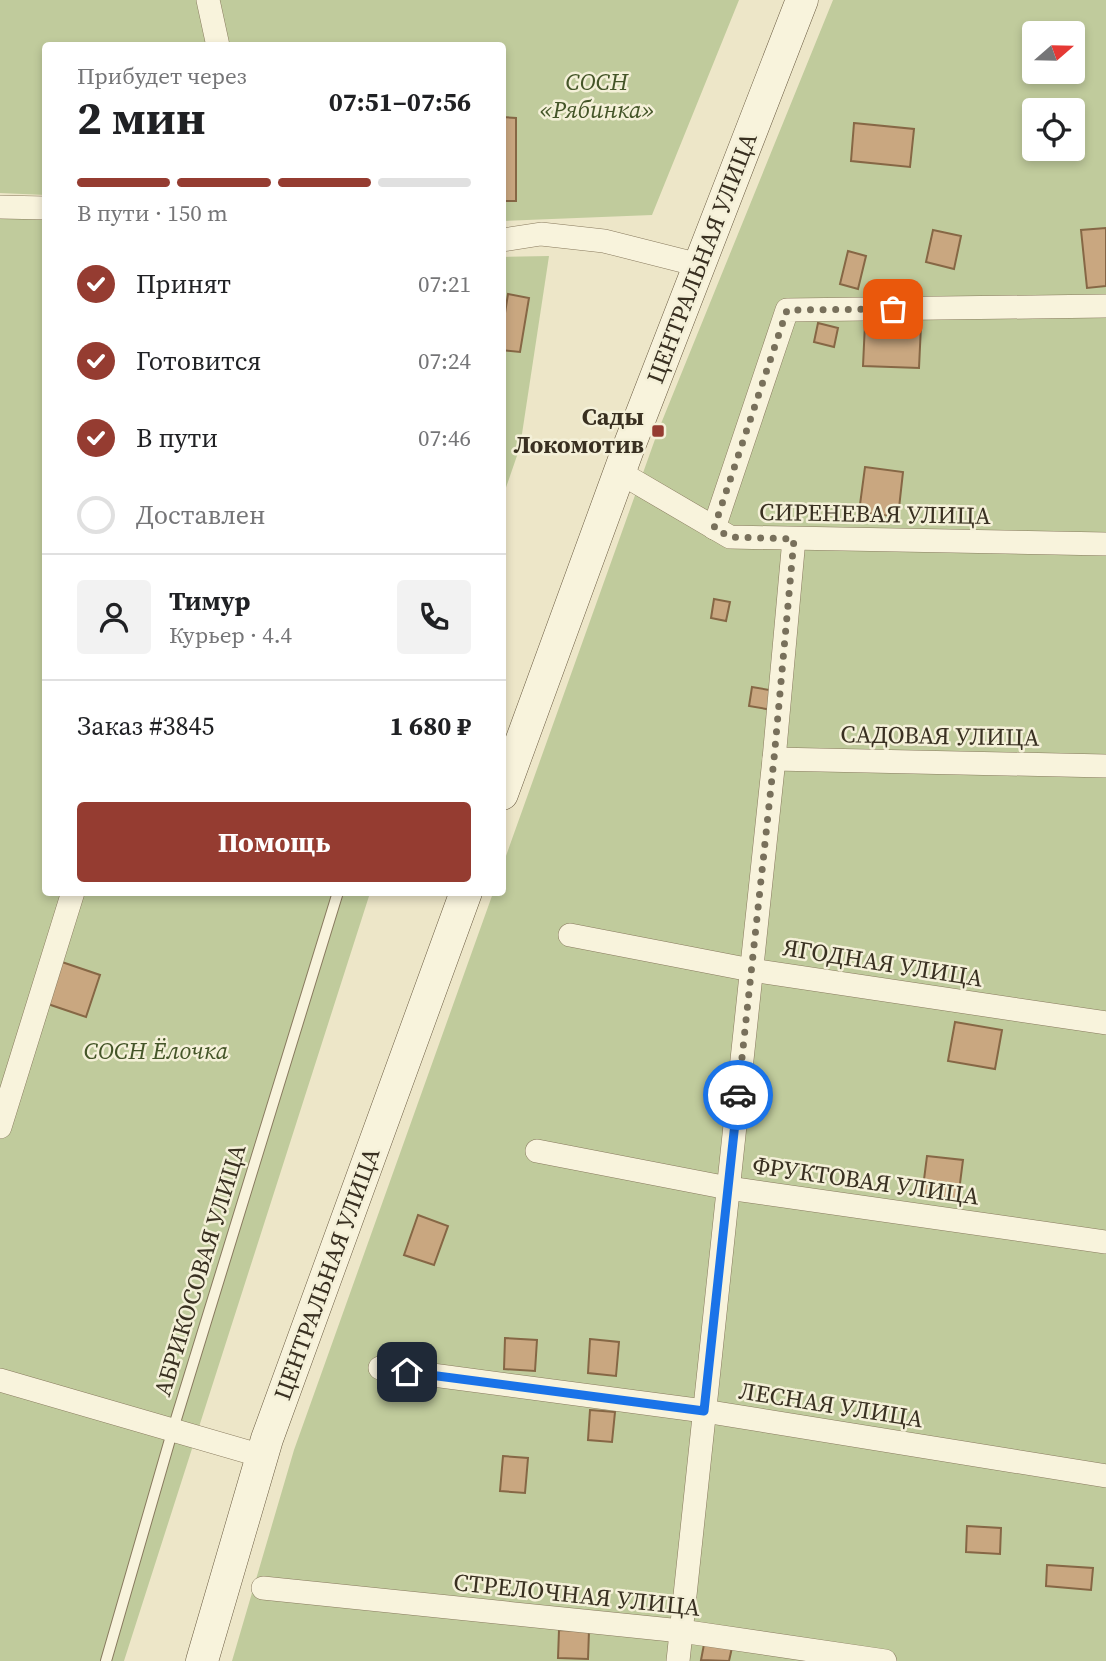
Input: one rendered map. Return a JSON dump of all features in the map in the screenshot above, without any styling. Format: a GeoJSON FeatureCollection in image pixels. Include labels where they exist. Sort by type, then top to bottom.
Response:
{"type":"FeatureCollection","features":[{"type":"Feature","properties":{"kind":"street"},"geometry":{"type":"LineString","coordinates":[[208,0],[217,42]]}},
{"type":"Feature","properties":{"kind":"street","name":"ЦЕНТРАЛЬНАЯ УЛИЦА"},"geometry":{"type":"LineString","coordinates":[[506,783],[619,472],[802,0]]}},
{"type":"Feature","properties":{"kind":"street"},"geometry":{"type":"LineString","coordinates":[[0,207],[42,208]]}},
{"type":"Feature","properties":{"kind":"street"},"geometry":{"type":"LineString","coordinates":[[506,239],[541,234],[604,241],[699,265]]}},
{"type":"Feature","properties":{"kind":"street"},"geometry":{"type":"LineString","coordinates":[[714,528],[787,310],[1106,306]]}},
{"type":"Feature","properties":{"kind":"street","name":"СИРЕНЕВАЯ УЛИЦА"},"geometry":{"type":"LineString","coordinates":[[619,472],[730,537],[1106,544]]}},
{"type":"Feature","properties":{"kind":"street"},"geometry":{"type":"LineString","coordinates":[[678,1661],[774,759],[794,539]]}},
{"type":"Feature","properties":{"kind":"street","name":"САДОВАЯ УЛИЦА"},"geometry":{"type":"LineString","coordinates":[[774,759],[1106,766]]}},
{"type":"Feature","properties":{"kind":"street"},"geometry":{"type":"LineString","coordinates":[[0,1126],[72,896]]}},
{"type":"Feature","properties":{"kind":"street","name":"ЦЕНТРАЛЬНАЯ УЛИЦА"},"geometry":{"type":"LineString","coordinates":[[202,1661],[262,1456],[465,896]]}},
{"type":"Feature","properties":{"kind":"street","name":"ЯГОДНАЯ УЛИЦА"},"geometry":{"type":"LineString","coordinates":[[570,935],[751,970],[1106,1023]]}},
{"type":"Feature","properties":{"kind":"street","name":"ФРУКТОВАЯ УЛИЦА"},"geometry":{"type":"LineString","coordinates":[[537,1151],[728,1188],[1106,1242]]}},
{"type":"Feature","properties":{"kind":"street","name":"ЛЕСНАЯ УЛИЦА"},"geometry":{"type":"LineString","coordinates":[[380,1368],[704,1411],[1106,1476]]}},
{"type":"Feature","properties":{"kind":"street"},"geometry":{"type":"LineString","coordinates":[[0,1380],[262,1456]]}},
{"type":"Feature","properties":{"kind":"street","name":"СТРЕЛОЧНАЯ УЛИЦА"},"geometry":{"type":"LineString","coordinates":[[263,1588],[681,1632],[885,1661]]}},
{"type":"Feature","properties":{"kind":"lane","name":"АБРИКОСОВАЯ УЛИЦА"},"geometry":{"type":"LineString","coordinates":[[106,1661],[173,1429],[337,896]]}},
{"type":"Feature","properties":{"kind":"green space","name":"СОСН «Рябинка»"},"geometry":{"type":"Polygon","coordinates":[[[0,0],[739,0],[652,215],[506,221],[506,42],[42,42],[42,195],[0,193],[0,0]]]}},
{"type":"Feature","properties":{"kind":"green space"},"geometry":{"type":"Polygon","coordinates":[[[833,0],[1106,0],[1106,1661],[232,1661],[294,1450],[492,896],[506,896],[506,856],[658,431],[833,0]]]}},
{"type":"Feature","properties":{"kind":"green space","name":"СОСН Ёлочка"},"geometry":{"type":"Polygon","coordinates":[[[0,217],[42,218],[42,896],[369,896],[124,1661],[0,1661],[0,217]]]}},
{"type":"Feature","properties":{"kind":"green space"},"geometry":{"type":"Polygon","coordinates":[[[549,256],[520,447],[506,487],[506,257],[549,256]]]}},
{"type":"Feature","properties":{"kind":"building"},"geometry":{"type":"Polygon","coordinates":[[[506,117],[516,118],[516,201],[506,201],[506,117]]]}},
{"type":"Feature","properties":{"kind":"building"},"geometry":{"type":"Polygon","coordinates":[[[854,123],[914,129],[910,167],[851,161],[854,123]]]}},
{"type":"Feature","properties":{"kind":"building"},"geometry":{"type":"Polygon","coordinates":[[[1106,228],[1106,286],[1087,288],[1081,230],[1106,228]]]}},
{"type":"Feature","properties":{"kind":"building"},"geometry":{"type":"Polygon","coordinates":[[[933,230],[961,236],[954,269],[926,262],[933,230]]]}},
{"type":"Feature","properties":{"kind":"building"},"geometry":{"type":"Polygon","coordinates":[[[848,251],[866,256],[858,289],[840,284],[848,251]]]}},
{"type":"Feature","properties":{"kind":"building"},"geometry":{"type":"Polygon","coordinates":[[[508,294],[529,298],[520,352],[506,350],[508,294]]]}},
{"type":"Feature","properties":{"kind":"building"},"geometry":{"type":"Polygon","coordinates":[[[818,323],[838,328],[834,347],[814,342],[818,323]]]}},
{"type":"Feature","properties":{"kind":"building"},"geometry":{"type":"Polygon","coordinates":[[[865,323],[921,325],[919,368],[863,366],[865,323]]]}},
{"type":"Feature","properties":{"kind":"building"},"geometry":{"type":"Polygon","coordinates":[[[865,467],[903,472],[898,517],[859,512],[865,467]]]}},
{"type":"Feature","properties":{"kind":"building"},"geometry":{"type":"Polygon","coordinates":[[[714,599],[730,602],[726,621],[711,618],[714,599]]]}},
{"type":"Feature","properties":{"kind":"building"},"geometry":{"type":"Polygon","coordinates":[[[752,687],[775,691],[772,710],[749,706],[752,687]]]}},
{"type":"Feature","properties":{"kind":"building"},"geometry":{"type":"Polygon","coordinates":[[[59,961],[100,975],[86,1017],[45,1003],[59,961]]]}},
{"type":"Feature","properties":{"kind":"building"},"geometry":{"type":"Polygon","coordinates":[[[955,1022],[1002,1030],[995,1069],[948,1061],[955,1022]]]}},
{"type":"Feature","properties":{"kind":"building"},"geometry":{"type":"Polygon","coordinates":[[[927,1156],[963,1160],[958,1199],[922,1195],[927,1156]]]}},
{"type":"Feature","properties":{"kind":"building"},"geometry":{"type":"Polygon","coordinates":[[[418,1215],[448,1226],[434,1265],[404,1255],[418,1215]]]}},
{"type":"Feature","properties":{"kind":"building"},"geometry":{"type":"Polygon","coordinates":[[[505,1338],[537,1340],[535,1371],[504,1369],[505,1338]]]}},
{"type":"Feature","properties":{"kind":"building"},"geometry":{"type":"Polygon","coordinates":[[[590,1339],[619,1342],[616,1376],[588,1373],[590,1339]]]}},
{"type":"Feature","properties":{"kind":"building"},"geometry":{"type":"Polygon","coordinates":[[[590,1410],[615,1412],[612,1442],[588,1440],[590,1410]]]}},
{"type":"Feature","properties":{"kind":"building"},"geometry":{"type":"Polygon","coordinates":[[[503,1456],[528,1458],[525,1493],[500,1491],[503,1456]]]}},
{"type":"Feature","properties":{"kind":"building"},"geometry":{"type":"Polygon","coordinates":[[[967,1526],[1001,1528],[1000,1554],[966,1552],[967,1526]]]}},
{"type":"Feature","properties":{"kind":"building"},"geometry":{"type":"Polygon","coordinates":[[[1047,1565],[1093,1568],[1091,1590],[1046,1586],[1047,1565]]]}},
{"type":"Feature","properties":{"kind":"building"},"geometry":{"type":"Polygon","coordinates":[[[559,1630],[589,1631],[588,1659],[558,1658],[559,1630]]]}},
{"type":"Feature","properties":{"kind":"building"},"geometry":{"type":"Polygon","coordinates":[[[705,1639],[733,1643],[729,1661],[701,1660],[705,1639]]]}},
{"type":"Feature","properties":{"kind":"way so far"},"geometry":{"type":"LineString","coordinates":[[738,1095],[774,759],[794,539],[730,537],[714,528],[787,310],[893,309]]}},
{"type":"Feature","properties":{"kind":"place","name":"Сады Локомотив"},"geometry":{"type":"Point","coordinates":[658,431]}},
{"type":"Feature","properties":{"kind":"route"},"geometry":{"type":"LineString","coordinates":[[407,1372],[704,1411],[738,1095]]}}]}
